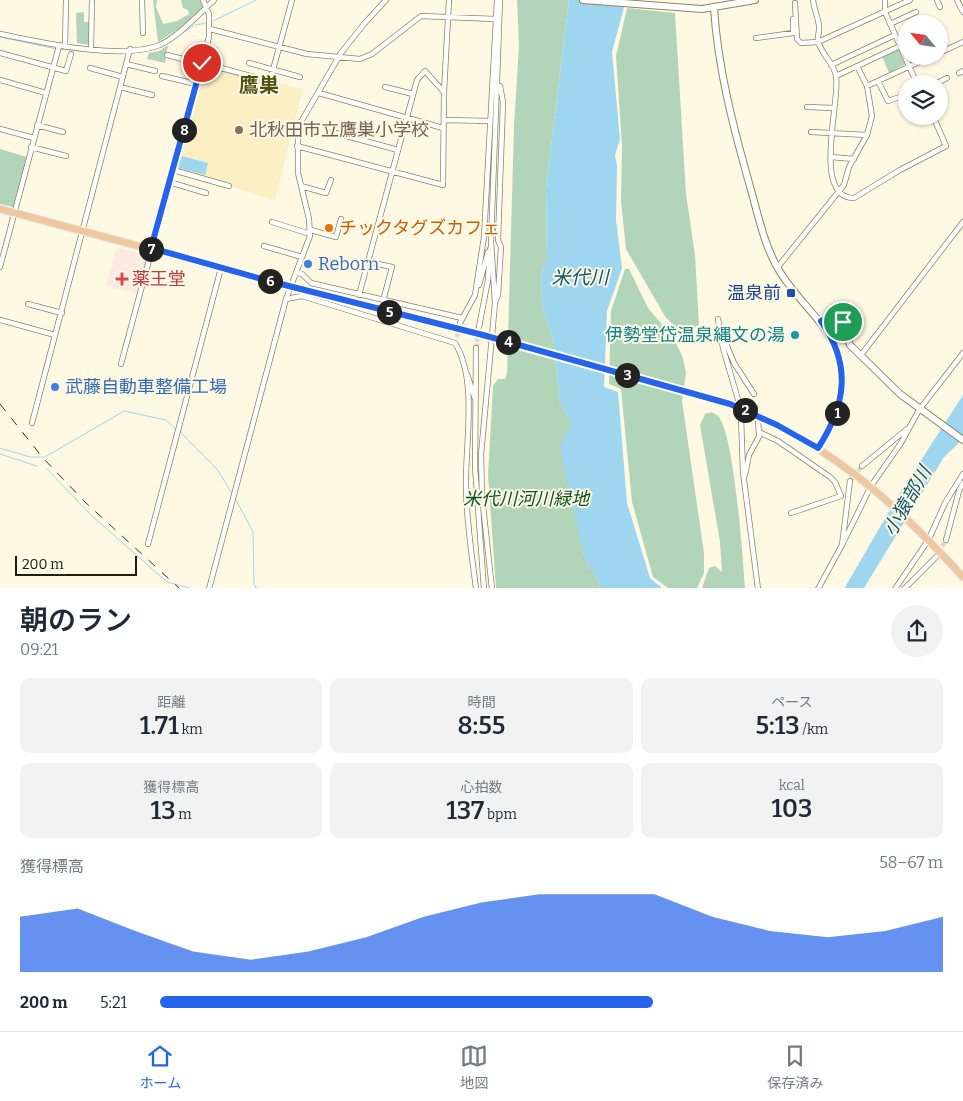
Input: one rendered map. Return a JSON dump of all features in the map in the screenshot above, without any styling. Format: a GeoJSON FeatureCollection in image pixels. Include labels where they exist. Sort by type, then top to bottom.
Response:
{"type":"FeatureCollection","features":[{"type":"Feature","properties":{"kind":"main road"},"geometry":{"type":"LineString","coordinates":[[0,208],[221,268],[483,335],[730,404],[777,425],[818,448],[874,489],[927,537],[963,577]]}},
{"type":"Feature","properties":{"kind":"street"},"geometry":{"type":"LineString","coordinates":[[66,0],[66,47]]}},
{"type":"Feature","properties":{"kind":"street"},"geometry":{"type":"LineString","coordinates":[[90,48],[92,0]]}},
{"type":"Feature","properties":{"kind":"street"},"geometry":{"type":"LineString","coordinates":[[142,0],[143,33]]}},
{"type":"Feature","properties":{"kind":"street"},"geometry":{"type":"LineString","coordinates":[[122,364],[210,29],[207,6],[203,0]]}},
{"type":"Feature","properties":{"kind":"street"},"geometry":{"type":"LineString","coordinates":[[0,34],[66,47],[130,49],[159,46],[190,23],[214,0]]}},
{"type":"Feature","properties":{"kind":"street"},"geometry":{"type":"LineString","coordinates":[[167,55],[270,81],[292,0]]}},
{"type":"Feature","properties":{"kind":"street"},"geometry":{"type":"LineString","coordinates":[[210,588],[286,299],[311,232],[301,186],[297,146],[298,127],[350,40],[386,0]]}},
{"type":"Feature","properties":{"kind":"street"},"geometry":{"type":"LineString","coordinates":[[297,146],[443,185],[446,17],[448,0]]}},
{"type":"Feature","properties":{"kind":"street"},"geometry":{"type":"LineString","coordinates":[[475,295],[484,237],[495,19],[499,0]]}},
{"type":"Feature","properties":{"kind":"street"},"geometry":{"type":"LineString","coordinates":[[479,327],[488,280],[491,241],[498,80],[499,0]]}},
{"type":"Feature","properties":{"kind":"street"},"geometry":{"type":"LineString","coordinates":[[583,0],[692,9],[714,8],[755,0]]}},
{"type":"Feature","properties":{"kind":"street"},"geometry":{"type":"LineString","coordinates":[[813,0],[819,26],[818,42],[836,76],[831,157],[835,186],[838,191],[847,197],[854,198],[900,170],[946,146],[936,125]]}},
{"type":"Feature","properties":{"kind":"street"},"geometry":{"type":"LineString","coordinates":[[885,0],[885,12],[898,42]]}},
{"type":"Feature","properties":{"kind":"street"},"geometry":{"type":"LineString","coordinates":[[795,1],[797,39],[801,43],[818,42],[910,0]]}},
{"type":"Feature","properties":{"kind":"street"},"geometry":{"type":"LineString","coordinates":[[937,0],[940,7]]}},
{"type":"Feature","properties":{"kind":"street"},"geometry":{"type":"LineString","coordinates":[[958,0],[963,12]]}},
{"type":"Feature","properties":{"kind":"street"},"geometry":{"type":"LineString","coordinates":[[756,38],[793,34],[795,1]]}},
{"type":"Feature","properties":{"kind":"street"},"geometry":{"type":"LineString","coordinates":[[714,8],[721,74],[759,218],[777,268],[802,301],[821,321],[835,345],[842,367],[841,398],[837,416],[818,448]]}},
{"type":"Feature","properties":{"kind":"street"},"geometry":{"type":"LineString","coordinates":[[890,24],[916,12]]}},
{"type":"Feature","properties":{"kind":"street"},"geometry":{"type":"LineString","coordinates":[[210,29],[279,48],[322,57],[340,58],[367,57],[421,16],[495,19]]}},
{"type":"Feature","properties":{"kind":"street"},"geometry":{"type":"LineString","coordinates":[[831,65],[895,35]]}},
{"type":"Feature","properties":{"kind":"street"},"geometry":{"type":"LineString","coordinates":[[948,49],[963,42]]}},
{"type":"Feature","properties":{"kind":"street"},"geometry":{"type":"LineString","coordinates":[[0,267],[59,46]]}},
{"type":"Feature","properties":{"kind":"street"},"geometry":{"type":"LineString","coordinates":[[836,76],[898,46]]}},
{"type":"Feature","properties":{"kind":"street"},"geometry":{"type":"LineString","coordinates":[[32,423],[130,49]]}},
{"type":"Feature","properties":{"kind":"street"},"geometry":{"type":"LineString","coordinates":[[0,53],[66,71],[70,54]]}},
{"type":"Feature","properties":{"kind":"street"},"geometry":{"type":"LineString","coordinates":[[249,63],[300,77]]}},
{"type":"Feature","properties":{"kind":"street"},"geometry":{"type":"LineString","coordinates":[[126,64],[155,72]]}},
{"type":"Feature","properties":{"kind":"street"},"geometry":{"type":"LineString","coordinates":[[867,86],[914,65]]}},
{"type":"Feature","properties":{"kind":"street"},"geometry":{"type":"LineString","coordinates":[[777,268],[844,185],[854,159],[867,136],[872,116],[867,86],[857,66]]}},
{"type":"Feature","properties":{"kind":"street"},"geometry":{"type":"LineString","coordinates":[[910,67],[914,75]]}},
{"type":"Feature","properties":{"kind":"street"},"geometry":{"type":"LineString","coordinates":[[90,68],[123,77]]}},
{"type":"Feature","properties":{"kind":"street"},"geometry":{"type":"LineString","coordinates":[[359,295],[417,80],[425,71],[444,92]]}},
{"type":"Feature","properties":{"kind":"street"},"geometry":{"type":"LineString","coordinates":[[162,76],[196,84]]}},
{"type":"Feature","properties":{"kind":"street"},"geometry":{"type":"LineString","coordinates":[[0,80],[46,93]]}},
{"type":"Feature","properties":{"kind":"street"},"geometry":{"type":"LineString","coordinates":[[495,303],[498,295],[501,247],[498,240],[503,102],[498,80]]}},
{"type":"Feature","properties":{"kind":"street"},"geometry":{"type":"LineString","coordinates":[[878,81],[888,101],[898,98]]}},
{"type":"Feature","properties":{"kind":"street"},"geometry":{"type":"LineString","coordinates":[[120,87],[152,95]]}},
{"type":"Feature","properties":{"kind":"street"},"geometry":{"type":"LineString","coordinates":[[385,87],[413,94]]}},
{"type":"Feature","properties":{"kind":"street"},"geometry":{"type":"LineString","coordinates":[[319,93],[443,128]]}},
{"type":"Feature","properties":{"kind":"street"},"geometry":{"type":"LineString","coordinates":[[807,107],[834,108]]}},
{"type":"Feature","properties":{"kind":"street"},"geometry":{"type":"LineString","coordinates":[[444,120],[490,121]]}},
{"type":"Feature","properties":{"kind":"street"},"geometry":{"type":"LineString","coordinates":[[37,125],[63,132]]}},
{"type":"Feature","properties":{"kind":"street"},"geometry":{"type":"LineString","coordinates":[[0,129],[34,138]]}},
{"type":"Feature","properties":{"kind":"street"},"geometry":{"type":"LineString","coordinates":[[332,132],[398,150]]}},
{"type":"Feature","properties":{"kind":"street"},"geometry":{"type":"LineString","coordinates":[[811,132],[867,136]]}},
{"type":"Feature","properties":{"kind":"street"},"geometry":{"type":"LineString","coordinates":[[31,147],[66,156]]}},
{"type":"Feature","properties":{"kind":"street"},"geometry":{"type":"LineString","coordinates":[[831,157],[854,159]]}},
{"type":"Feature","properties":{"kind":"street"},"geometry":{"type":"LineString","coordinates":[[173,170],[229,186]]}},
{"type":"Feature","properties":{"kind":"street"},"geometry":{"type":"LineString","coordinates":[[301,186],[326,193],[330,180]]}},
{"type":"Feature","properties":{"kind":"street"},"geometry":{"type":"LineString","coordinates":[[169,182],[206,193]]}},
{"type":"Feature","properties":{"kind":"street"},"geometry":{"type":"LineString","coordinates":[[272,222],[336,237],[341,219]]}},
{"type":"Feature","properties":{"kind":"street"},"geometry":{"type":"LineString","coordinates":[[861,355],[963,222]]}},
{"type":"Feature","properties":{"kind":"street"},"geometry":{"type":"LineString","coordinates":[[296,272],[302,274],[311,283],[461,321],[475,295],[491,241]]}},
{"type":"Feature","properties":{"kind":"street"},"geometry":{"type":"LineString","coordinates":[[491,241],[495,303],[481,455],[482,496],[492,588]]}},
{"type":"Feature","properties":{"kind":"street"},"geometry":{"type":"LineString","coordinates":[[264,246],[302,257]]}},
{"type":"Feature","properties":{"kind":"street"},"geometry":{"type":"LineString","coordinates":[[369,262],[392,267],[384,301]]}},
{"type":"Feature","properties":{"kind":"street"},"geometry":{"type":"LineString","coordinates":[[148,544],[221,268]]}},
{"type":"Feature","properties":{"kind":"street"},"geometry":{"type":"LineString","coordinates":[[286,299],[302,296],[455,343]]}},
{"type":"Feature","properties":{"kind":"street"},"geometry":{"type":"LineString","coordinates":[[28,304],[62,313]]}},
{"type":"Feature","properties":{"kind":"street"},"geometry":{"type":"LineString","coordinates":[[821,321],[835,315],[840,318],[847,340],[861,355],[921,410],[963,440]]}},
{"type":"Feature","properties":{"kind":"street"},"geometry":{"type":"LineString","coordinates":[[739,403],[723,348],[718,319],[734,363],[754,394]]}},
{"type":"Feature","properties":{"kind":"street"},"geometry":{"type":"LineString","coordinates":[[0,320],[55,335]]}},
{"type":"Feature","properties":{"kind":"street"},"geometry":{"type":"LineString","coordinates":[[457,337],[455,343],[477,405]]}},
{"type":"Feature","properties":{"kind":"street"},"geometry":{"type":"LineString","coordinates":[[476,348],[475,467],[484,588]]}},
{"type":"Feature","properties":{"kind":"street"},"geometry":{"type":"LineString","coordinates":[[818,588],[921,410],[963,353]]}},
{"type":"Feature","properties":{"kind":"street"},"geometry":{"type":"LineString","coordinates":[[464,365],[470,415],[466,494],[476,588]]}},
{"type":"Feature","properties":{"kind":"street"},"geometry":{"type":"LineString","coordinates":[[741,417],[746,491],[758,588]]}},
{"type":"Feature","properties":{"kind":"street"},"geometry":{"type":"LineString","coordinates":[[746,491],[745,474],[749,455],[759,434],[758,421]]}},
{"type":"Feature","properties":{"kind":"street"},"geometry":{"type":"LineString","coordinates":[[862,466],[899,437],[913,423]]}},
{"type":"Feature","properties":{"kind":"street"},"geometry":{"type":"LineString","coordinates":[[759,434],[778,441],[830,477],[835,482],[840,496]]}},
{"type":"Feature","properties":{"kind":"street"},"geometry":{"type":"LineString","coordinates":[[895,588],[963,474]]}},
{"type":"Feature","properties":{"kind":"street"},"geometry":{"type":"LineString","coordinates":[[842,545],[850,481]]}},
{"type":"Feature","properties":{"kind":"street"},"geometry":{"type":"LineString","coordinates":[[946,540],[958,491],[963,483]]}},
{"type":"Feature","properties":{"kind":"street"},"geometry":{"type":"LineString","coordinates":[[791,513],[847,494]]}},
{"type":"Feature","properties":{"kind":"street"},"geometry":{"type":"LineString","coordinates":[[904,588],[936,557]]}},
{"type":"Feature","properties":{"kind":"shaded area","name":"北秋田市立鷹巣小学校"},"geometry":{"type":"Polygon","coordinates":[[[203,66],[303,89],[275,200],[175,170],[203,66]]]}},
{"type":"Feature","properties":{"kind":"shaded area"},"geometry":{"type":"Polygon","coordinates":[[[117,247],[148,256],[138,294],[106,285],[117,247]]]}},
{"type":"Feature","properties":{"kind":"green space"},"geometry":{"type":"Polygon","coordinates":[[[153,0],[157,0],[156,7],[163,24],[177,21],[189,14],[188,10],[183,8],[181,0],[201,0],[204,7],[189,22],[158,42],[153,0]]]}},
{"type":"Feature","properties":{"kind":"green space","name":"米代川河川緑地"},"geometry":{"type":"Polygon","coordinates":[[[517,0],[569,0],[546,188],[547,259],[542,271],[541,287],[543,310],[553,338],[560,404],[571,422],[584,556],[600,588],[496,588],[488,475],[493,386],[498,379],[505,379],[507,373],[514,126],[519,46],[517,0]]]}},
{"type":"Feature","properties":{"kind":"green space"},"geometry":{"type":"Polygon","coordinates":[[[627,8],[675,13],[686,194],[695,255],[699,325],[684,334],[666,318],[626,249],[621,201],[622,146],[616,56],[627,8]]]}},
{"type":"Feature","properties":{"kind":"green space"},"geometry":{"type":"Polygon","coordinates":[[[84,12],[84,22],[90,22],[90,45],[77,43],[76,13],[84,12]]]}},
{"type":"Feature","properties":{"kind":"green space"},"geometry":{"type":"Polygon","coordinates":[[[168,45],[165,63],[147,59],[149,53],[159,51],[168,45]]]}},
{"type":"Feature","properties":{"kind":"green space"},"geometry":{"type":"Polygon","coordinates":[[[897,49],[898,65],[903,65],[889,73],[882,56],[897,49]]]}},
{"type":"Feature","properties":{"kind":"green space"},"geometry":{"type":"Polygon","coordinates":[[[0,149],[27,157],[13,207],[0,204],[0,149]]]}},
{"type":"Feature","properties":{"kind":"green space"},"geometry":{"type":"Polygon","coordinates":[[[625,269],[629,269],[648,308],[674,339],[683,358],[686,373],[682,401],[704,553],[704,573],[697,588],[668,588],[653,577],[632,502],[621,389],[609,384],[611,311],[625,269]]]}},
{"type":"Feature","properties":{"kind":"green space"},"geometry":{"type":"Polygon","coordinates":[[[711,412],[718,416],[724,427],[729,446],[737,498],[745,588],[702,588],[709,568],[715,566],[722,572],[720,542],[700,425],[705,414],[711,412]]]}},
{"type":"Feature","properties":{"kind":"water","name":"米代川"},"geometry":{"type":"Polygon","coordinates":[[[569,0],[626,0],[612,52],[620,139],[615,155],[617,166],[616,220],[622,268],[607,311],[604,387],[618,392],[627,503],[650,578],[662,588],[600,588],[584,556],[560,448],[571,422],[560,404],[553,338],[543,310],[541,287],[542,271],[547,259],[546,188],[569,0]]]}},
{"type":"Feature","properties":{"kind":"water"},"geometry":{"type":"Polygon","coordinates":[[[182,156],[208,163],[205,175],[178,168],[182,156]]]}},
{"type":"Feature","properties":{"kind":"water","name":"小猿部川"},"geometry":{"type":"Polygon","coordinates":[[[963,395],[963,439],[944,457],[864,588],[845,588],[898,496],[963,395]]]}},
{"type":"Feature","properties":{"kind":"waterway"},"geometry":{"type":"LineString","coordinates":[[213,21],[256,0]]}},
{"type":"Feature","properties":{"kind":"waterway"},"geometry":{"type":"LineString","coordinates":[[179,35],[195,25],[207,23]]}},
{"type":"Feature","properties":{"kind":"waterway"},"geometry":{"type":"LineString","coordinates":[[0,37],[57,49]]}},
{"type":"Feature","properties":{"kind":"waterway"},"geometry":{"type":"LineString","coordinates":[[146,51],[156,48]]}},
{"type":"Feature","properties":{"kind":"waterway"},"geometry":{"type":"LineString","coordinates":[[61,49],[79,51]]}},
{"type":"Feature","properties":{"kind":"waterway"},"geometry":{"type":"LineString","coordinates":[[0,448],[30,457],[45,457],[124,411],[166,420],[176,429]]}},
{"type":"Feature","properties":{"kind":"waterway"},"geometry":{"type":"LineString","coordinates":[[179,431],[217,469],[233,495]]}},
{"type":"Feature","properties":{"kind":"waterway"},"geometry":{"type":"LineString","coordinates":[[0,454],[37,466]]}},
{"type":"Feature","properties":{"kind":"waterway"},"geometry":{"type":"LineString","coordinates":[[47,469],[91,515],[167,582],[189,588]]}},
{"type":"Feature","properties":{"kind":"waterway"},"geometry":{"type":"LineString","coordinates":[[235,498],[253,532],[254,584],[256,588]]}},
{"type":"Feature","properties":{"kind":"tunnel"},"geometry":{"type":"LineString","coordinates":[[457,337],[460,323]]}},
{"type":"Feature","properties":{"kind":"tunnel"},"geometry":{"type":"LineString","coordinates":[[476,348],[479,327]]}},
{"type":"Feature","properties":{"kind":"tunnel"},"geometry":{"type":"LineString","coordinates":[[756,405],[757,417]]}},
{"type":"Feature","properties":{"kind":"tunnel"},"geometry":{"type":"LineString","coordinates":[[850,481],[862,466]]}},
{"type":"Feature","properties":{"kind":"tunnel"},"geometry":{"type":"LineString","coordinates":[[939,552],[946,540]]}},
{"type":"Feature","properties":{"kind":"railway"},"geometry":{"type":"LineString","coordinates":[[0,404],[43,458],[85,502],[179,588]]}},
{"type":"Feature","properties":{"kind":"place","name":"北秋田市立鷹巣小学校"},"geometry":{"type":"Point","coordinates":[239,130]}},
{"type":"Feature","properties":{"kind":"place","name":"チックタグズカフェ"},"geometry":{"type":"Point","coordinates":[329,228]}},
{"type":"Feature","properties":{"kind":"place","name":"Reborn"},"geometry":{"type":"Point","coordinates":[308,264]}},
{"type":"Feature","properties":{"kind":"place","name":"薬王堂"},"geometry":{"type":"Point","coordinates":[122,279]}},
{"type":"Feature","properties":{"kind":"place","name":"温泉前"},"geometry":{"type":"Point","coordinates":[791,293]}},
{"type":"Feature","properties":{"kind":"place","name":"伊勢堂岱温泉縄文の湯"},"geometry":{"type":"Point","coordinates":[795,335]}},
{"type":"Feature","properties":{"kind":"place","name":"武藤自動車整備工場"},"geometry":{"type":"Point","coordinates":[55,387]}},
{"type":"Feature","properties":{"kind":"district","name":"鷹巣"},"geometry":{"type":"Point","coordinates":[259,85]}},
{"type":"Feature","properties":{"kind":"route"},"geometry":{"type":"LineString","coordinates":[[202,63],[151,248],[269,281],[483,335],[730,404],[777,425],[818,448],[830,431],[837,416],[842,380],[842,367],[835,345],[821,321],[835,315],[843,322]]}}]}
